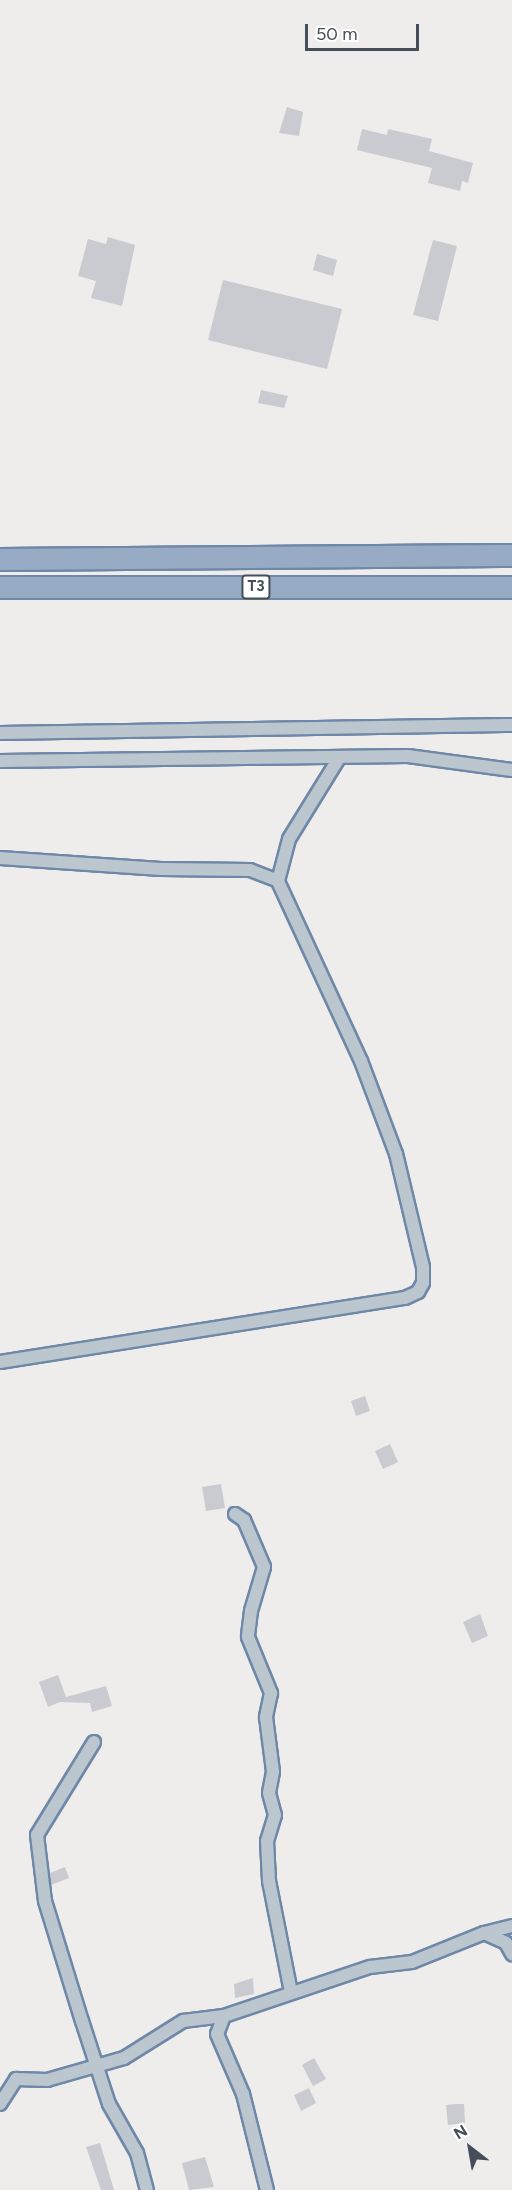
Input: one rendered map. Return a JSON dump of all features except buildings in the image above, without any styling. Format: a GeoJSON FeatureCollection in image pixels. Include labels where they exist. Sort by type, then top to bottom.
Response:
{"type":"FeatureCollection","features":[{"type":"Feature","properties":{"kind":"highway","name":"T3"},"geometry":{"type":"LineString","coordinates":[[0,559],[512,555]]}},
{"type":"Feature","properties":{"kind":"highway","name":"T3"},"geometry":{"type":"LineString","coordinates":[[0,587],[512,587]]}},
{"type":"Feature","properties":{"kind":"street"},"geometry":{"type":"LineString","coordinates":[[0,733],[512,725]]}},
{"type":"Feature","properties":{"kind":"street"},"geometry":{"type":"LineString","coordinates":[[0,761],[408,756],[512,770]]}},
{"type":"Feature","properties":{"kind":"street"},"geometry":{"type":"LineString","coordinates":[[0,1362],[405,1298],[418,1292],[423,1283],[423,1268],[396,1154],[361,1062],[278,881],[290,839],[339,758]]}},
{"type":"Feature","properties":{"kind":"street"},"geometry":{"type":"LineString","coordinates":[[0,858],[161,869],[250,870],[278,881]]}},
{"type":"Feature","properties":{"kind":"street"},"geometry":{"type":"LineString","coordinates":[[235,1514],[244,1520],[264,1567],[250,1611],[248,1637],[271,1693],[266,1717],[273,1772],[269,1793],[275,1815],[267,1841],[269,1881],[291,1992]]}},
{"type":"Feature","properties":{"kind":"street"},"geometry":{"type":"LineString","coordinates":[[94,1742],[37,1835],[45,1901],[96,2067],[109,2104],[137,2153],[147,2190]]}},
{"type":"Feature","properties":{"kind":"street"},"geometry":{"type":"LineString","coordinates":[[0,2104],[16,2079],[47,2080],[96,2067],[124,2058],[183,2021],[224,2016],[370,1967],[412,1962],[484,1933],[512,1926]]}},
{"type":"Feature","properties":{"kind":"street"},"geometry":{"type":"LineString","coordinates":[[484,1933],[506,1943],[512,1954]]}},
{"type":"Feature","properties":{"kind":"street"},"geometry":{"type":"LineString","coordinates":[[224,2016],[217,2034],[243,2094],[267,2190]]}}]}
